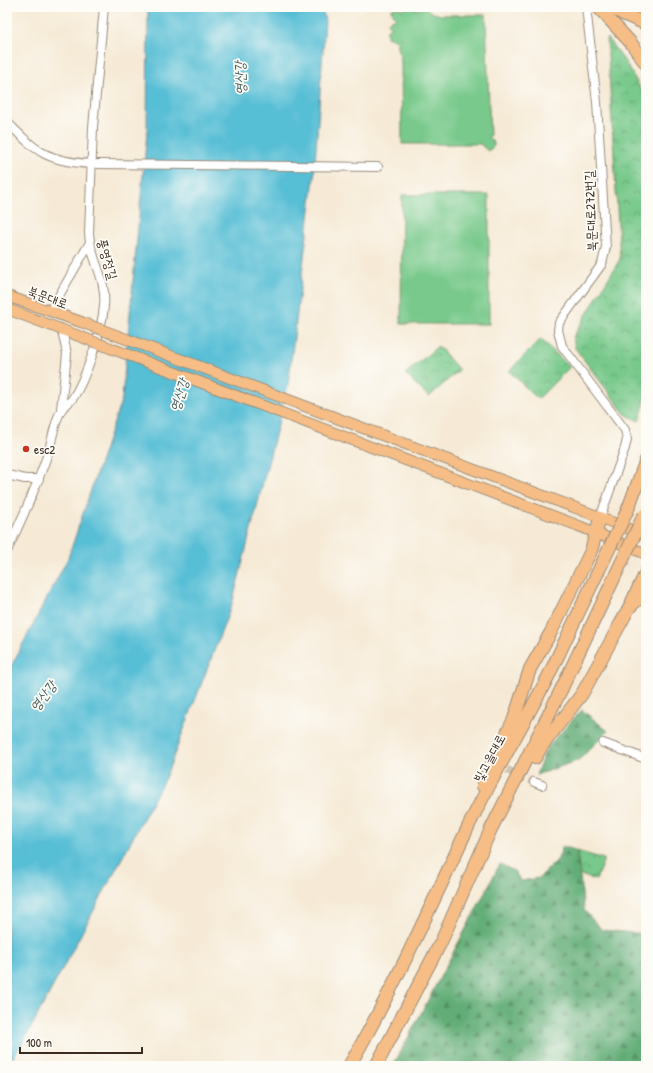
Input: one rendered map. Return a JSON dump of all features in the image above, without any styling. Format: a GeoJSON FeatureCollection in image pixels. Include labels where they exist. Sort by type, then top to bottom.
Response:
{"type":"FeatureCollection","features":[{"type":"Feature","properties":{"kind":"highway"},"geometry":{"type":"LineString","coordinates":[[598,7],[631,43],[646,64]]}},
{"type":"Feature","properties":{"kind":"highway"},"geometry":{"type":"LineString","coordinates":[[611,7],[646,24]]}},
{"type":"Feature","properties":{"kind":"highway"},"geometry":{"type":"LineString","coordinates":[[638,7],[646,10]]}},
{"type":"Feature","properties":{"kind":"highway","name":"빛고을대로"},"geometry":{"type":"LineString","coordinates":[[350,1066],[417,937],[472,820],[546,682],[628,509],[646,460]]}},
{"type":"Feature","properties":{"kind":"highway"},"geometry":{"type":"LineString","coordinates":[[376,1066],[441,942],[491,828],[561,690],[645,512]]}},
{"type":"Feature","properties":{"kind":"highway"},"geometry":{"type":"LineString","coordinates":[[472,820],[489,770],[514,719],[530,669],[570,594],[591,550],[600,518]]}},
{"type":"Feature","properties":{"kind":"highway"},"geometry":{"type":"LineString","coordinates":[[491,828],[520,787],[542,746],[582,694],[629,608],[646,572]]}},
{"type":"Feature","properties":{"kind":"main road","name":"북문대로"},"geometry":{"type":"LineString","coordinates":[[7,296],[81,322],[600,518]]}},
{"type":"Feature","properties":{"kind":"main road","name":"북문대로"},"geometry":{"type":"LineString","coordinates":[[7,309],[579,526],[595,534]]}},
{"type":"Feature","properties":{"kind":"main road"},"geometry":{"type":"LineString","coordinates":[[600,518],[646,536]]}},
{"type":"Feature","properties":{"kind":"main road"},"geometry":{"type":"LineString","coordinates":[[595,534],[646,554]]}},
{"type":"Feature","properties":{"kind":"main road"},"geometry":{"type":"LineString","coordinates":[[629,608],[646,593]]}},
{"type":"Feature","properties":{"kind":"street","name":"풍영정길"},"geometry":{"type":"LineString","coordinates":[[7,551],[39,479],[62,409],[72,400],[80,384],[91,355],[103,314],[104,291],[101,275],[89,244],[104,7]]}},
{"type":"Feature","properties":{"kind":"street","name":"북문대로272번길"},"geometry":{"type":"LineString","coordinates":[[586,7],[597,102],[606,247],[602,264],[559,323],[558,330],[562,346],[609,407],[626,434],[625,448],[600,518]]}},
{"type":"Feature","properties":{"kind":"street"},"geometry":{"type":"LineString","coordinates":[[7,122],[44,155],[56,160],[94,164],[378,167]]}},
{"type":"Feature","properties":{"kind":"street"},"geometry":{"type":"LineString","coordinates":[[50,312],[89,244]]}},
{"type":"Feature","properties":{"kind":"street"},"geometry":{"type":"LineString","coordinates":[[62,330],[67,354],[62,409]]}},
{"type":"Feature","properties":{"kind":"street"},"geometry":{"type":"LineString","coordinates":[[7,475],[25,479],[39,479]]}},
{"type":"Feature","properties":{"kind":"street"},"geometry":{"type":"LineString","coordinates":[[603,743],[646,759]]}},
{"type":"Feature","properties":{"kind":"green space"},"geometry":{"type":"Polygon","coordinates":[[[396,7],[400,7],[401,10],[408,7],[417,7],[415,9],[427,8],[430,12],[441,15],[486,15],[490,136],[488,137],[494,143],[494,146],[488,151],[480,144],[402,144],[401,62],[397,41],[387,37],[387,30],[390,27],[388,22],[396,18],[391,10],[396,7]]]}},
{"type":"Feature","properties":{"kind":"green space"},"geometry":{"type":"Polygon","coordinates":[[[607,38],[626,63],[646,98],[646,399],[639,421],[625,414],[575,348],[573,337],[620,259],[607,38]]]}},
{"type":"Feature","properties":{"kind":"green space"},"geometry":{"type":"Polygon","coordinates":[[[402,195],[489,195],[489,324],[401,324],[402,195]]]}},
{"type":"Feature","properties":{"kind":"green space"},"geometry":{"type":"Polygon","coordinates":[[[541,339],[570,367],[538,399],[509,371],[541,339]]]}},
{"type":"Feature","properties":{"kind":"green space"},"geometry":{"type":"Polygon","coordinates":[[[438,346],[459,370],[429,397],[405,374],[438,346]]]}},
{"type":"Feature","properties":{"kind":"green space"},"geometry":{"type":"Polygon","coordinates":[[[582,710],[608,731],[579,760],[536,775],[547,747],[582,710]]]}},
{"type":"Feature","properties":{"kind":"green space"},"geometry":{"type":"Polygon","coordinates":[[[563,846],[577,851],[584,910],[602,930],[646,934],[646,1066],[393,1066],[500,864],[514,871],[521,881],[539,878],[558,859],[563,846]]]}},
{"type":"Feature","properties":{"kind":"green space"},"geometry":{"type":"Polygon","coordinates":[[[577,851],[604,859],[596,880],[580,875],[577,851]]]}},
{"type":"Feature","properties":{"kind":"water","name":"영산강"},"geometry":{"type":"Polygon","coordinates":[[[146,7],[322,7],[325,21],[314,178],[288,385],[232,604],[166,776],[22,1044],[7,1066],[7,674],[68,558],[122,398],[147,132],[148,12],[146,7]]]}},
{"type":"Feature","properties":{"kind":"tunnel"},"geometry":{"type":"LineString","coordinates":[[496,765],[534,782]]}},
{"type":"Feature","properties":{"kind":"place","name":"esc2"},"geometry":{"type":"Point","coordinates":[26,449]}}]}
